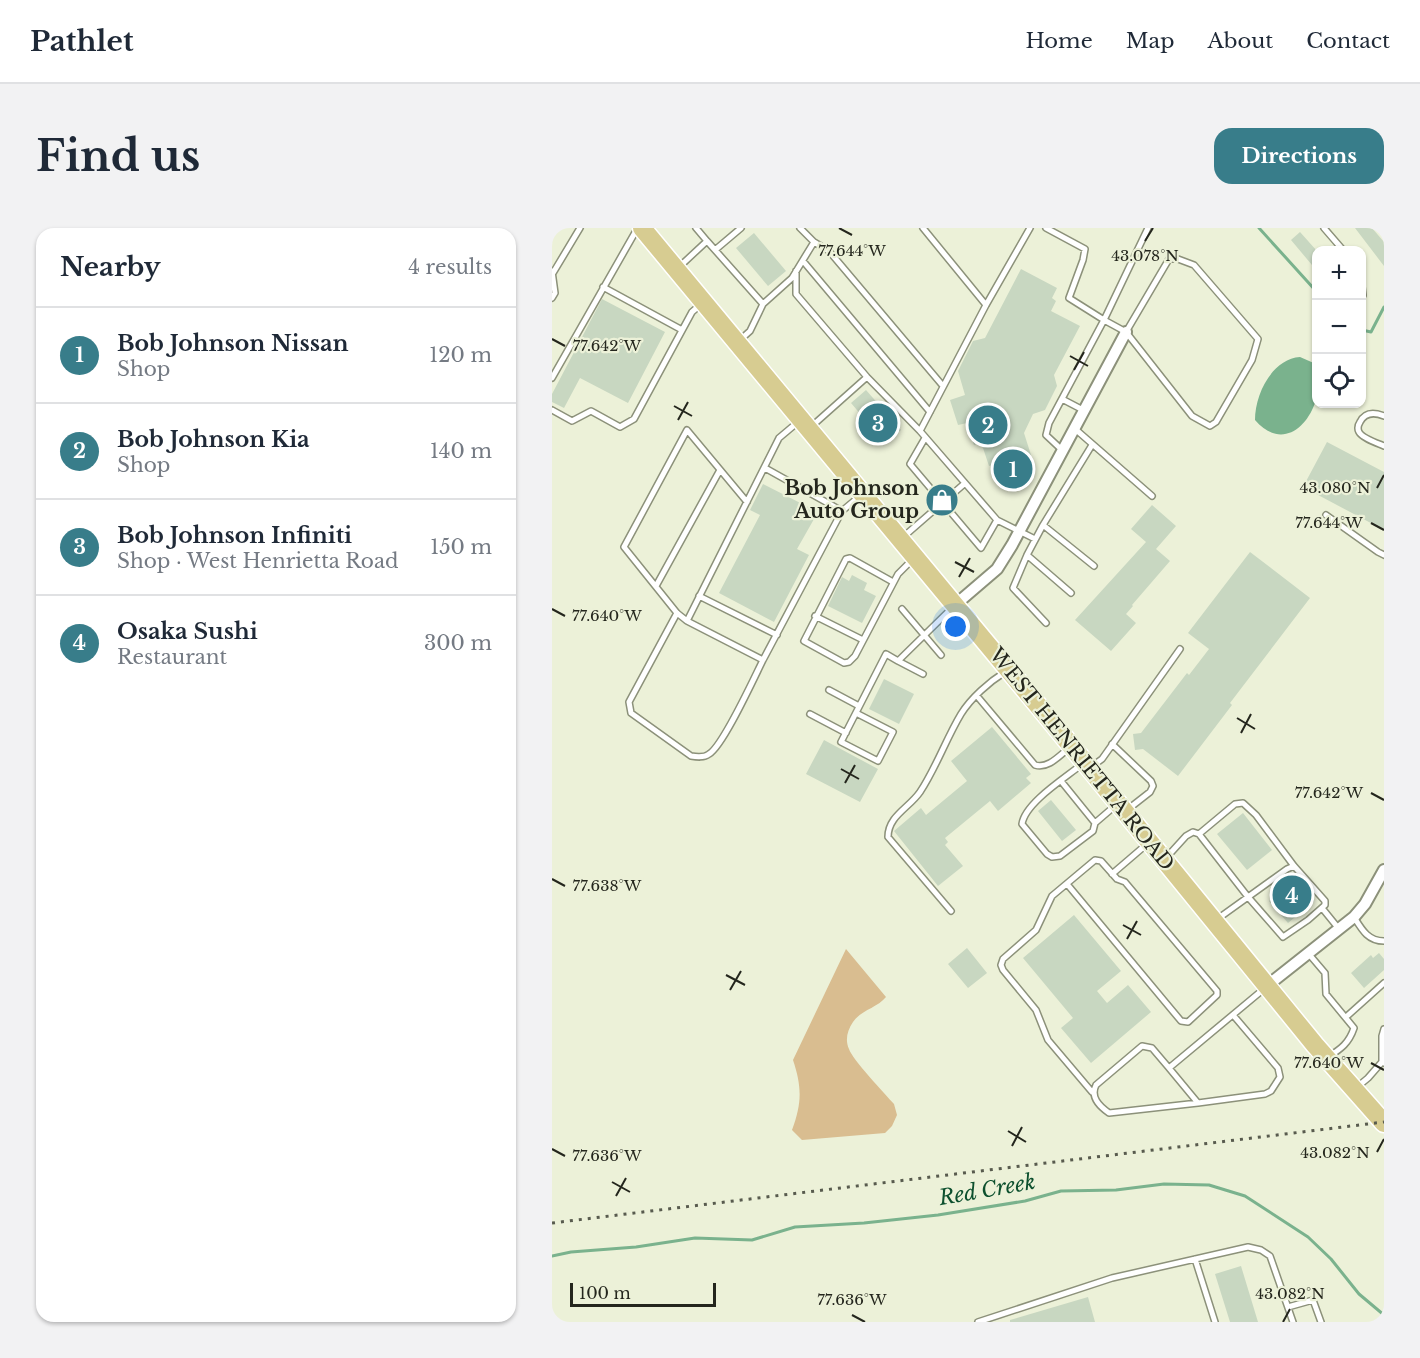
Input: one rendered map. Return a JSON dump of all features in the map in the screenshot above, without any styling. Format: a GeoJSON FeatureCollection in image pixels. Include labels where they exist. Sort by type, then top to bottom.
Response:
{"type":"FeatureCollection","features":[{"type":"Feature","properties":{"kind":"main road","name":"WEST HENRIETTA ROAD"},"geometry":{"type":"LineString","coordinates":[[642,228],[1327,1058],[1384,1122]]}},
{"type":"Feature","properties":{"kind":"street"},"geometry":{"type":"LineString","coordinates":[[955,605],[997,569],[1126,332]]}},
{"type":"Feature","properties":{"kind":"street"},"geometry":{"type":"LineString","coordinates":[[1268,986],[1354,917],[1365,904],[1384,870]]}},
{"type":"Feature","properties":{"kind":"lane"},"geometry":{"type":"LineString","coordinates":[[552,298],[555,293],[553,272],[580,228]]}},
{"type":"Feature","properties":{"kind":"lane"},"geometry":{"type":"LineString","coordinates":[[552,378],[638,228]]}},
{"type":"Feature","properties":{"kind":"lane"},"geometry":{"type":"LineString","coordinates":[[696,228],[763,304]]}},
{"type":"Feature","properties":{"kind":"lane"},"geometry":{"type":"LineString","coordinates":[[715,250],[741,228]]}},
{"type":"Feature","properties":{"kind":"lane"},"geometry":{"type":"LineString","coordinates":[[800,228],[814,242],[829,250],[944,387]]}},
{"type":"Feature","properties":{"kind":"lane"},"geometry":{"type":"LineString","coordinates":[[923,228],[986,305]]}},
{"type":"Feature","properties":{"kind":"lane"},"geometry":{"type":"LineString","coordinates":[[920,431],[986,305],[1030,228]]}},
{"type":"Feature","properties":{"kind":"lane"},"geometry":{"type":"LineString","coordinates":[[1046,228],[1085,249],[1069,298],[1126,332],[1192,416],[1210,426],[1216,422],[1252,360],[1258,339],[1194,265],[1178,259],[1169,260],[1126,332]]}},
{"type":"Feature","properties":{"kind":"lane"},"geometry":{"type":"LineString","coordinates":[[1062,450],[1046,435],[1049,423],[1104,320],[1148,228]]}},
{"type":"Feature","properties":{"kind":"lane"},"geometry":{"type":"LineString","coordinates":[[1324,228],[1340,246]]}},
{"type":"Feature","properties":{"kind":"lane"},"geometry":{"type":"LineString","coordinates":[[676,269],[707,241]]}},
{"type":"Feature","properties":{"kind":"lane"},"geometry":{"type":"LineString","coordinates":[[738,342],[750,331],[763,304],[792,278],[814,242]]}},
{"type":"Feature","properties":{"kind":"lane"},"geometry":{"type":"LineString","coordinates":[[802,261],[930,412]]}},
{"type":"Feature","properties":{"kind":"lane"},"geometry":{"type":"LineString","coordinates":[[796,271],[796,294],[867,377],[920,431],[997,520],[1035,539]]}},
{"type":"Feature","properties":{"kind":"lane"},"geometry":{"type":"LineString","coordinates":[[603,287],[682,330]]}},
{"type":"Feature","properties":{"kind":"lane"},"geometry":{"type":"LineString","coordinates":[[552,410],[572,421],[591,411],[620,427],[634,419],[692,312],[704,302]]}},
{"type":"Feature","properties":{"kind":"lane"},"geometry":{"type":"LineString","coordinates":[[687,621],[779,438],[805,424],[867,377]]}},
{"type":"Feature","properties":{"kind":"lane"},"geometry":{"type":"LineString","coordinates":[[1062,399],[1083,410]]}},
{"type":"Feature","properties":{"kind":"lane"},"geometry":{"type":"LineString","coordinates":[[1384,416],[1370,413],[1363,416],[1358,426],[1362,435],[1384,446]]}},
{"type":"Feature","properties":{"kind":"lane"},"geometry":{"type":"LineString","coordinates":[[1074,428],[1152,496]]}},
{"type":"Feature","properties":{"kind":"lane"},"geometry":{"type":"LineString","coordinates":[[747,502],[687,430],[624,547],[687,621],[763,660]]}},
{"type":"Feature","properties":{"kind":"lane"},"geometry":{"type":"LineString","coordinates":[[925,438],[910,464],[981,548],[997,520]]}},
{"type":"Feature","properties":{"kind":"lane"},"geometry":{"type":"LineString","coordinates":[[1046,623],[1013,588],[1035,539],[1092,445]]}},
{"type":"Feature","properties":{"kind":"lane"},"geometry":{"type":"LineString","coordinates":[[765,468],[842,511]]}},
{"type":"Feature","properties":{"kind":"lane"},"geometry":{"type":"LineString","coordinates":[[656,586],[720,470]]}},
{"type":"Feature","properties":{"kind":"lane"},"geometry":{"type":"LineString","coordinates":[[900,539],[964,484]]}},
{"type":"Feature","properties":{"kind":"lane"},"geometry":{"type":"LineString","coordinates":[[677,612],[628,707],[631,713],[691,756],[698,758],[708,755],[720,743],[842,511],[863,493]]}},
{"type":"Feature","properties":{"kind":"lane"},"geometry":{"type":"LineString","coordinates":[[1326,515],[1384,555]]}},
{"type":"Feature","properties":{"kind":"lane"},"geometry":{"type":"LineString","coordinates":[[1043,525],[1094,566]]}},
{"type":"Feature","properties":{"kind":"lane"},"geometry":{"type":"LineString","coordinates":[[1027,555],[1071,593]]}},
{"type":"Feature","properties":{"kind":"lane"},"geometry":{"type":"LineString","coordinates":[[893,582],[850,558],[846,559],[804,641],[844,663],[849,662],[855,656],[898,574],[915,557]]}},
{"type":"Feature","properties":{"kind":"lane"},"geometry":{"type":"LineString","coordinates":[[699,597],[777,634]]}},
{"type":"Feature","properties":{"kind":"lane"},"geometry":{"type":"LineString","coordinates":[[898,660],[955,605]]}},
{"type":"Feature","properties":{"kind":"lane"},"geometry":{"type":"LineString","coordinates":[[902,609],[941,655]]}},
{"type":"Feature","properties":{"kind":"lane"},"geometry":{"type":"LineString","coordinates":[[815,616],[863,640]]}},
{"type":"Feature","properties":{"kind":"lane"},"geometry":{"type":"LineString","coordinates":[[1112,744],[1151,781],[1153,786],[1150,792],[1095,823],[1093,831],[1060,856],[1052,857],[1029,833],[1023,824],[1023,817],[1030,807],[1061,781],[1087,765],[1102,759],[1112,744],[1180,649]]}},
{"type":"Feature","properties":{"kind":"lane"},"geometry":{"type":"LineString","coordinates":[[856,713],[893,732],[878,761],[841,742],[859,706],[886,654],[923,674]]}},
{"type":"Feature","properties":{"kind":"lane"},"geometry":{"type":"LineString","coordinates":[[951,911],[888,837],[888,829],[897,814],[919,794],[963,712],[994,679],[1008,669]]}},
{"type":"Feature","properties":{"kind":"lane"},"geometry":{"type":"LineString","coordinates":[[829,690],[859,706]]}},
{"type":"Feature","properties":{"kind":"lane"},"geometry":{"type":"LineString","coordinates":[[977,696],[1035,765],[1040,767],[1048,764],[1071,746]]}},
{"type":"Feature","properties":{"kind":"lane"},"geometry":{"type":"LineString","coordinates":[[810,714],[846,733]]}},
{"type":"Feature","properties":{"kind":"lane"},"geometry":{"type":"LineString","coordinates":[[1061,781],[1095,823]]}},
{"type":"Feature","properties":{"kind":"lane"},"geometry":{"type":"LineString","coordinates":[[1165,859],[1186,836],[1193,832],[1199,834],[1283,938],[1325,905],[1325,901],[1294,866],[1256,815],[1243,803],[1235,804],[1199,834]]}},
{"type":"Feature","properties":{"kind":"lane"},"geometry":{"type":"LineString","coordinates":[[1112,874],[1150,842]]}},
{"type":"Feature","properties":{"kind":"lane"},"geometry":{"type":"LineString","coordinates":[[1066,884],[1181,1021],[1188,1022],[1216,998],[1217,992],[1125,882],[1116,879],[1101,861],[1095,860],[1066,884],[1052,896],[1036,930],[1003,959],[1001,964],[1003,970],[1036,1010],[1048,1040],[1109,1113],[1265,1094],[1277,1085],[1280,1077],[1278,1068],[1233,1015]]}},
{"type":"Feature","properties":{"kind":"lane"},"geometry":{"type":"LineString","coordinates":[[1215,920],[1294,866]]}},
{"type":"Feature","properties":{"kind":"lane"},"geometry":{"type":"LineString","coordinates":[[1322,908],[1339,929]]}},
{"type":"Feature","properties":{"kind":"lane"},"geometry":{"type":"LineString","coordinates":[[1354,917],[1365,934],[1375,941],[1384,941]]}},
{"type":"Feature","properties":{"kind":"lane"},"geometry":{"type":"LineString","coordinates":[[1308,953],[1325,973],[1326,994],[1354,1029],[1351,1039],[1327,1058]]}},
{"type":"Feature","properties":{"kind":"lane"},"geometry":{"type":"LineString","coordinates":[[1346,1017],[1384,983]]}},
{"type":"Feature","properties":{"kind":"lane"},"geometry":{"type":"LineString","coordinates":[[1169,1068],[1268,986]]}},
{"type":"Feature","properties":{"kind":"lane"},"geometry":{"type":"LineString","coordinates":[[1355,1089],[1383,1062],[1384,1029]]}},
{"type":"Feature","properties":{"kind":"lane"},"geometry":{"type":"LineString","coordinates":[[1092,1092],[1095,1085],[1142,1046],[1152,1048],[1198,1103]]}},
{"type":"Feature","properties":{"kind":"lane"},"geometry":{"type":"LineString","coordinates":[[978,1322],[1112,1278],[1248,1247],[1261,1250],[1270,1256],[1293,1322]]}},
{"type":"Feature","properties":{"kind":"lane"},"geometry":{"type":"LineString","coordinates":[[1195,1259],[1215,1322]]}},
{"type":"Feature","properties":{"kind":"lane"},"geometry":{"type":"LineString","coordinates":[[1288,1307],[1313,1299],[1321,1322]]}},
{"type":"Feature","properties":{"kind":"shaded area"},"geometry":{"type":"Polygon","coordinates":[[[1300,357],[1312,362],[1312,408],[1297,429],[1290,433],[1273,433],[1255,420],[1258,399],[1273,371],[1290,359],[1300,357]]]}},
{"type":"Feature","properties":{"kind":"shaded area"},"geometry":{"type":"Polygon","coordinates":[[[846,949],[886,997],[856,1018],[847,1036],[848,1046],[851,1054],[869,1077],[894,1104],[897,1115],[892,1126],[885,1133],[802,1140],[792,1130],[800,1095],[793,1060],[846,949]]]}},
{"type":"Feature","properties":{"kind":"building"},"geometry":{"type":"Polygon","coordinates":[[[1355,228],[1372,228],[1384,242],[1384,266],[1355,228]]]}},
{"type":"Feature","properties":{"kind":"building"},"geometry":{"type":"Polygon","coordinates":[[[1300,232],[1313,246],[1312,265],[1291,240],[1300,232]]]}},
{"type":"Feature","properties":{"kind":"building"},"geometry":{"type":"Polygon","coordinates":[[[754,233],[786,271],[768,286],[736,248],[754,233]]]}},
{"type":"Feature","properties":{"kind":"building"},"geometry":{"type":"Polygon","coordinates":[[[1021,269],[1057,288],[1052,298],[1056,301],[1051,311],[1080,326],[1054,375],[1057,386],[1045,410],[1033,414],[1024,433],[1031,455],[1023,457],[1030,480],[1003,488],[996,464],[989,466],[981,442],[974,445],[967,423],[958,425],[950,400],[965,395],[958,371],[973,341],[985,338],[1021,269]]]}},
{"type":"Feature","properties":{"kind":"building"},"geometry":{"type":"Polygon","coordinates":[[[602,299],[665,332],[628,403],[580,378],[564,408],[552,402],[552,394],[602,299]]]}},
{"type":"Feature","properties":{"kind":"building"},"geometry":{"type":"Polygon","coordinates":[[[866,390],[901,430],[883,445],[876,436],[872,440],[856,421],[862,416],[851,403],[866,390]]]}},
{"type":"Feature","properties":{"kind":"building"},"geometry":{"type":"Polygon","coordinates":[[[1327,442],[1384,472],[1384,530],[1303,487],[1327,442]]]}},
{"type":"Feature","properties":{"kind":"building"},"geometry":{"type":"Polygon","coordinates":[[[763,484],[818,512],[797,549],[809,555],[774,622],[719,593],[760,515],[750,510],[763,484]]]}},
{"type":"Feature","properties":{"kind":"building"},"geometry":{"type":"Polygon","coordinates":[[[1152,505],[1176,526],[1156,549],[1170,561],[1126,614],[1136,623],[1111,651],[1075,620],[1146,542],[1131,529],[1152,505]]]}},
{"type":"Feature","properties":{"kind":"building"},"geometry":{"type":"Polygon","coordinates":[[[1250,552],[1310,598],[1178,776],[1143,749],[1135,750],[1133,734],[1141,733],[1187,673],[1189,675],[1209,649],[1188,633],[1250,552]]]}},
{"type":"Feature","properties":{"kind":"building"},"geometry":{"type":"Polygon","coordinates":[[[852,575],[867,583],[864,590],[876,596],[862,623],[828,606],[842,577],[849,581],[852,575]]]}},
{"type":"Feature","properties":{"kind":"building"},"geometry":{"type":"Polygon","coordinates":[[[884,679],[914,694],[899,724],[869,709],[884,679]]]}},
{"type":"Feature","properties":{"kind":"building"},"geometry":{"type":"Polygon","coordinates":[[[992,727],[1031,774],[1026,778],[1031,783],[998,811],[990,801],[945,838],[948,842],[945,845],[963,866],[938,886],[894,831],[921,808],[926,815],[967,781],[951,761],[992,727]]]}},
{"type":"Feature","properties":{"kind":"building"},"geometry":{"type":"Polygon","coordinates":[[[824,740],[878,769],[860,802],[806,774],[824,740]]]}},
{"type":"Feature","properties":{"kind":"building"},"geometry":{"type":"Polygon","coordinates":[[[1051,800],[1076,830],[1062,841],[1038,811],[1051,800]]]}},
{"type":"Feature","properties":{"kind":"building"},"geometry":{"type":"Polygon","coordinates":[[[1243,813],[1272,850],[1247,870],[1217,834],[1243,813]]]}},
{"type":"Feature","properties":{"kind":"building"},"geometry":{"type":"Polygon","coordinates":[[[1291,874],[1314,901],[1288,923],[1269,901],[1284,888],[1279,883],[1291,874]]]}},
{"type":"Feature","properties":{"kind":"building"},"geometry":{"type":"Polygon","coordinates":[[[1074,915],[1121,971],[1097,991],[1107,1003],[1128,985],[1151,1012],[1091,1063],[1061,1028],[1073,1018],[1023,958],[1074,915]]]}},
{"type":"Feature","properties":{"kind":"building"},"geometry":{"type":"Polygon","coordinates":[[[967,948],[987,973],[968,988],[948,964],[967,948]]]}},
{"type":"Feature","properties":{"kind":"building"},"geometry":{"type":"Polygon","coordinates":[[[1379,953],[1384,959],[1384,970],[1364,988],[1351,973],[1371,955],[1373,958],[1379,953]]]}},
{"type":"Feature","properties":{"kind":"building"},"geometry":{"type":"Polygon","coordinates":[[[1241,1266],[1258,1322],[1230,1322],[1215,1274],[1241,1266]]]}},
{"type":"Feature","properties":{"kind":"building"},"geometry":{"type":"Polygon","coordinates":[[[1088,1297],[1095,1322],[1010,1322],[1010,1320],[1088,1297]]]}},
{"type":"Feature","properties":{"kind":"waterway"},"geometry":{"type":"LineString","coordinates":[[1259,228],[1312,287]]}},
{"type":"Feature","properties":{"kind":"waterway"},"geometry":{"type":"LineString","coordinates":[[1366,331],[1371,332],[1384,307]]}},
{"type":"Feature","properties":{"kind":"waterway","name":"Red Creek"},"geometry":{"type":"LineString","coordinates":[[552,1256],[695,1238],[752,1240],[795,1227],[938,1215],[1025,1201],[1061,1191],[1116,1190],[1164,1184],[1209,1185],[1245,1196],[1308,1237],[1331,1259],[1359,1294],[1384,1315]]}},
{"type":"Feature","properties":{"kind":"railway"},"geometry":{"type":"LineString","coordinates":[[552,1223],[1384,1122]]}},
{"type":"Feature","properties":{"kind":"place","name":"Bob Johnson Infiniti"},"geometry":{"type":"Point","coordinates":[878,423]}},
{"type":"Feature","properties":{"kind":"place","name":"Bob Johnson Kia"},"geometry":{"type":"Point","coordinates":[988,425]}},
{"type":"Feature","properties":{"kind":"place","name":"Bob Johnson Nissan"},"geometry":{"type":"Point","coordinates":[1013,469]}},
{"type":"Feature","properties":{"kind":"place","name":"Bob Johnson Auto Group"},"geometry":{"type":"Point","coordinates":[942,500]}},
{"type":"Feature","properties":{"kind":"place","name":"Osaka Sushi"},"geometry":{"type":"Point","coordinates":[1292,895]}}]}
